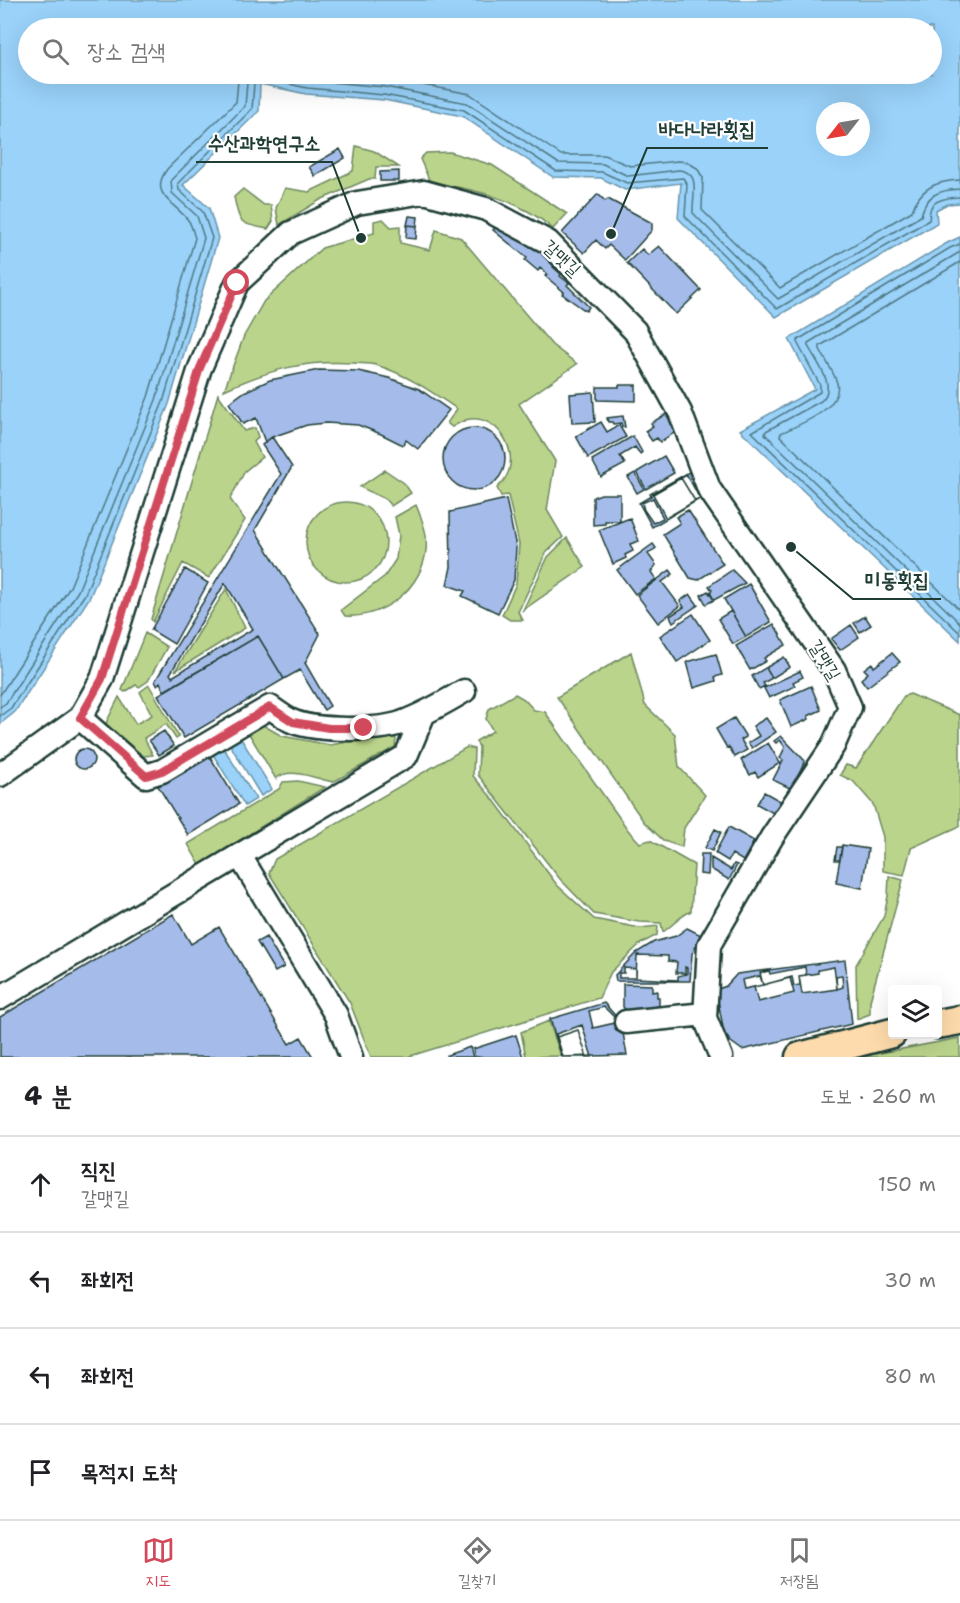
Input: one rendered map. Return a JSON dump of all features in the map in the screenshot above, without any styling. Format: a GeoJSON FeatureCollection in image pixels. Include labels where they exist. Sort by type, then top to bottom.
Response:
{"type":"FeatureCollection","features":[{"type":"Feature","properties":{"kind":"main road"},"geometry":{"type":"LineString","coordinates":[[942,1023],[960,1020]]}},
{"type":"Feature","properties":{"kind":"main road"},"geometry":{"type":"LineString","coordinates":[[800,1057],[888,1034]]}},
{"type":"Feature","properties":{"kind":"street","name":"갈맷길"},"geometry":{"type":"LineString","coordinates":[[0,775],[80,718],[102,679],[200,368],[237,283],[291,234],[357,203],[424,192],[486,209],[548,242],[635,331],[680,412],[709,489],[834,670],[850,706],[833,746],[772,837],[709,945],[705,1014],[720,1057]]}},
{"type":"Feature","properties":{"kind":"street"},"geometry":{"type":"LineString","coordinates":[[80,718],[146,776],[162,771],[270,707],[293,722],[329,728],[364,728],[399,723],[464,691]]}},
{"type":"Feature","properties":{"kind":"street"},"geometry":{"type":"LineString","coordinates":[[0,998],[406,756],[424,712]]}},
{"type":"Feature","properties":{"kind":"street"},"geometry":{"type":"LineString","coordinates":[[240,856],[336,1015],[351,1057]]}},
{"type":"Feature","properties":{"kind":"street"},"geometry":{"type":"LineString","coordinates":[[626,1022],[705,1014]]}},
{"type":"Feature","properties":{"kind":"green space"},"geometry":{"type":"Polygon","coordinates":[[[356,146],[374,151],[399,167],[376,167],[375,179],[369,179],[320,200],[279,225],[276,208],[285,188],[309,192],[353,171],[356,146]]]}},
{"type":"Feature","properties":{"kind":"green space"},"geometry":{"type":"Polygon","coordinates":[[[450,152],[492,165],[567,214],[553,229],[526,210],[511,203],[479,192],[430,182],[420,159],[426,153],[450,152]]]}},
{"type":"Feature","properties":{"kind":"green space"},"geometry":{"type":"Polygon","coordinates":[[[243,189],[264,205],[271,205],[273,221],[268,229],[246,224],[240,218],[234,197],[243,189]]]}},
{"type":"Feature","properties":{"kind":"green space"},"geometry":{"type":"Polygon","coordinates":[[[383,219],[391,227],[400,226],[400,243],[430,250],[436,230],[461,238],[552,345],[577,364],[519,404],[555,461],[547,510],[563,537],[546,553],[518,612],[523,620],[510,620],[502,615],[516,584],[519,544],[508,495],[501,496],[497,488],[510,467],[508,447],[498,429],[490,423],[470,419],[452,427],[447,423],[457,409],[408,378],[371,364],[335,362],[302,365],[272,372],[224,390],[244,336],[264,301],[322,248],[374,233],[374,221],[383,219]]]}},
{"type":"Feature","properties":{"kind":"green space"},"geometry":{"type":"Polygon","coordinates":[[[218,394],[244,431],[255,428],[258,437],[254,442],[262,457],[245,471],[230,499],[245,520],[209,578],[183,563],[153,622],[151,619],[218,394]]]}},
{"type":"Feature","properties":{"kind":"green space"},"geometry":{"type":"Polygon","coordinates":[[[385,470],[404,483],[411,493],[391,506],[385,499],[360,487],[385,470]]]}},
{"type":"Feature","properties":{"kind":"green space"},"geometry":{"type":"Polygon","coordinates":[[[338,502],[354,502],[375,513],[386,534],[386,550],[375,571],[354,582],[338,582],[324,576],[312,564],[306,550],[306,534],[312,520],[324,508],[338,502]]]}},
{"type":"Feature","properties":{"kind":"green space"},"geometry":{"type":"Polygon","coordinates":[[[416,505],[426,536],[426,552],[422,568],[414,582],[391,604],[361,615],[345,616],[341,610],[385,576],[396,559],[399,535],[395,517],[416,505]]]}},
{"type":"Feature","properties":{"kind":"green space"},"geometry":{"type":"Polygon","coordinates":[[[567,538],[585,567],[523,610],[548,557],[567,538]]]}},
{"type":"Feature","properties":{"kind":"green space"},"geometry":{"type":"Polygon","coordinates":[[[226,589],[245,628],[175,671],[226,589]]]}},
{"type":"Feature","properties":{"kind":"green space"},"geometry":{"type":"Polygon","coordinates":[[[145,633],[167,647],[148,681],[125,692],[122,690],[145,633]]]}},
{"type":"Feature","properties":{"kind":"green space"},"geometry":{"type":"Polygon","coordinates":[[[631,652],[645,705],[675,734],[679,767],[705,795],[684,828],[682,847],[664,841],[644,822],[557,697],[631,652]]]}},
{"type":"Feature","properties":{"kind":"green space"},"geometry":{"type":"Polygon","coordinates":[[[149,685],[179,737],[176,739],[166,724],[144,738],[153,755],[144,756],[105,725],[119,697],[136,724],[152,715],[140,692],[149,685]]]}},
{"type":"Feature","properties":{"kind":"green space"},"geometry":{"type":"Polygon","coordinates":[[[515,694],[524,699],[534,710],[545,712],[628,830],[640,843],[650,840],[694,865],[691,911],[663,932],[661,923],[639,922],[594,914],[560,879],[478,775],[479,747],[476,741],[493,731],[486,719],[489,709],[515,694]]]}},
{"type":"Feature","properties":{"kind":"green space"},"geometry":{"type":"Polygon","coordinates":[[[910,694],[960,715],[960,826],[911,848],[904,875],[883,871],[883,837],[873,804],[853,781],[840,775],[846,765],[856,768],[904,696],[910,694]]]}},
{"type":"Feature","properties":{"kind":"green space"},"geometry":{"type":"Polygon","coordinates":[[[261,724],[282,736],[330,745],[389,735],[396,739],[395,747],[333,782],[296,773],[282,775],[276,779],[248,732],[261,724]]]}},
{"type":"Feature","properties":{"kind":"green space"},"geometry":{"type":"Polygon","coordinates":[[[467,747],[474,749],[473,776],[493,799],[557,885],[594,919],[640,928],[658,926],[657,935],[640,944],[611,972],[599,998],[407,1057],[371,1057],[350,1003],[269,873],[275,859],[467,747]]]}},
{"type":"Feature","properties":{"kind":"green space"},"geometry":{"type":"Polygon","coordinates":[[[298,781],[325,787],[200,865],[188,844],[279,789],[283,782],[298,781]]]}},
{"type":"Feature","properties":{"kind":"green space"},"geometry":{"type":"Polygon","coordinates":[[[889,876],[903,880],[870,1001],[870,1014],[857,1019],[856,965],[884,916],[889,876]]]}},
{"type":"Feature","properties":{"kind":"green space"},"geometry":{"type":"Polygon","coordinates":[[[549,1021],[561,1056],[526,1057],[521,1032],[549,1021]]]}},
{"type":"Feature","properties":{"kind":"green space"},"geometry":{"type":"Polygon","coordinates":[[[960,1038],[960,1057],[860,1057],[960,1038]]]}},
{"type":"Feature","properties":{"kind":"water"},"geometry":{"type":"Polygon","coordinates":[[[0,0],[960,0],[960,203],[947,204],[936,210],[937,223],[776,317],[678,218],[681,183],[625,190],[601,178],[553,177],[462,116],[384,100],[306,94],[260,84],[259,111],[183,185],[209,208],[218,238],[169,404],[90,597],[15,712],[0,724],[0,0]]]}},
{"type":"Feature","properties":{"kind":"water"},"geometry":{"type":"Polygon","coordinates":[[[960,237],[960,641],[740,430],[815,389],[789,339],[960,237]]]}},
{"type":"Feature","properties":{"kind":"water"},"geometry":{"type":"Polygon","coordinates":[[[240,737],[272,789],[261,796],[229,743],[240,737]]]}},
{"type":"Feature","properties":{"kind":"water"},"geometry":{"type":"Polygon","coordinates":[[[223,747],[256,799],[245,806],[212,753],[223,747]]]}},
{"type":"Feature","properties":{"kind":"building"},"geometry":{"type":"Polygon","coordinates":[[[340,149],[345,158],[315,176],[309,167],[340,149]]]}},
{"type":"Feature","properties":{"kind":"building"},"geometry":{"type":"Polygon","coordinates":[[[399,171],[399,181],[380,181],[380,172],[399,171]]]}},
{"type":"Feature","properties":{"kind":"building"},"geometry":{"type":"Polygon","coordinates":[[[598,194],[605,201],[608,199],[652,223],[652,230],[625,260],[609,245],[605,249],[596,240],[584,253],[562,233],[598,194]]]}},
{"type":"Feature","properties":{"kind":"building"},"geometry":{"type":"Polygon","coordinates":[[[409,216],[418,217],[417,226],[407,225],[409,216]]]}},
{"type":"Feature","properties":{"kind":"building"},"geometry":{"type":"Polygon","coordinates":[[[407,225],[417,226],[416,239],[406,238],[407,225]]]}},
{"type":"Feature","properties":{"kind":"building"},"geometry":{"type":"Polygon","coordinates":[[[497,226],[525,237],[551,259],[556,264],[553,267],[569,283],[567,285],[589,307],[586,311],[562,294],[564,292],[545,276],[547,274],[540,268],[538,271],[525,260],[527,258],[493,230],[497,226]]]}},
{"type":"Feature","properties":{"kind":"building"},"geometry":{"type":"Polygon","coordinates":[[[659,246],[701,290],[676,314],[627,263],[642,249],[648,255],[659,246]]]}},
{"type":"Feature","properties":{"kind":"building"},"geometry":{"type":"Polygon","coordinates":[[[319,370],[358,371],[389,378],[419,389],[449,410],[418,449],[406,440],[403,445],[358,425],[326,423],[307,425],[272,437],[265,442],[256,418],[243,424],[229,403],[244,392],[270,380],[319,370]]]}},
{"type":"Feature","properties":{"kind":"building"},"geometry":{"type":"Polygon","coordinates":[[[619,385],[636,385],[636,401],[597,400],[597,387],[619,387],[619,385]]]}},
{"type":"Feature","properties":{"kind":"building"},"geometry":{"type":"Polygon","coordinates":[[[593,392],[595,422],[572,423],[570,394],[593,392]]]}},
{"type":"Feature","properties":{"kind":"building"},"geometry":{"type":"Polygon","coordinates":[[[666,414],[677,431],[660,442],[657,438],[652,441],[645,431],[653,426],[651,423],[666,414]]]}},
{"type":"Feature","properties":{"kind":"building"},"geometry":{"type":"Polygon","coordinates":[[[623,416],[625,427],[622,427],[621,423],[608,422],[607,418],[623,416]]]}},
{"type":"Feature","properties":{"kind":"building"},"geometry":{"type":"Polygon","coordinates":[[[601,422],[607,432],[619,425],[626,437],[588,458],[576,436],[601,422]]]}},
{"type":"Feature","properties":{"kind":"building"},"geometry":{"type":"Polygon","coordinates":[[[468,428],[480,428],[496,437],[503,447],[505,459],[503,471],[496,481],[480,490],[468,490],[457,485],[448,476],[443,465],[443,453],[448,442],[457,433],[468,428]]]}},
{"type":"Feature","properties":{"kind":"building"},"geometry":{"type":"Polygon","coordinates":[[[633,436],[642,452],[640,454],[635,447],[620,456],[625,464],[601,477],[592,460],[633,436]]]}},
{"type":"Feature","properties":{"kind":"building"},"geometry":{"type":"Polygon","coordinates":[[[272,437],[292,467],[255,530],[320,634],[305,663],[330,706],[324,710],[300,670],[284,679],[258,636],[164,691],[160,682],[157,685],[155,681],[281,474],[262,445],[272,437]],[[225,583],[170,674],[172,677],[253,629],[225,583]]]}},
{"type":"Feature","properties":{"kind":"building"},"geometry":{"type":"Polygon","coordinates":[[[664,456],[674,473],[646,489],[637,472],[664,456]]]}},
{"type":"Feature","properties":{"kind":"building"},"geometry":{"type":"Polygon","coordinates":[[[689,472],[703,497],[652,527],[639,503],[651,496],[650,494],[689,472]]]}},
{"type":"Feature","properties":{"kind":"building"},"geometry":{"type":"Polygon","coordinates":[[[635,473],[644,489],[637,493],[628,477],[635,473]]]}},
{"type":"Feature","properties":{"kind":"building"},"geometry":{"type":"Polygon","coordinates":[[[687,475],[700,499],[695,501],[681,478],[687,475]]]}},
{"type":"Feature","properties":{"kind":"building"},"geometry":{"type":"Polygon","coordinates":[[[681,478],[695,501],[666,518],[653,494],[681,478]]]}},
{"type":"Feature","properties":{"kind":"building"},"geometry":{"type":"Polygon","coordinates":[[[601,494],[620,494],[620,521],[605,521],[605,524],[593,525],[593,497],[601,494]]]}},
{"type":"Feature","properties":{"kind":"building"},"geometry":{"type":"Polygon","coordinates":[[[653,498],[663,518],[653,523],[642,503],[653,498]]]}},
{"type":"Feature","properties":{"kind":"building"},"geometry":{"type":"Polygon","coordinates":[[[506,499],[516,547],[514,580],[498,613],[462,596],[465,591],[447,585],[451,567],[450,512],[506,499]]]}},
{"type":"Feature","properties":{"kind":"building"},"geometry":{"type":"Polygon","coordinates":[[[688,510],[723,564],[698,580],[690,578],[663,534],[680,523],[676,517],[688,510]]]}},
{"type":"Feature","properties":{"kind":"building"},"geometry":{"type":"Polygon","coordinates":[[[630,518],[639,541],[630,544],[633,551],[625,555],[626,558],[613,564],[599,530],[630,518]]]}},
{"type":"Feature","properties":{"kind":"building"},"geometry":{"type":"Polygon","coordinates":[[[653,544],[656,548],[648,554],[656,565],[651,572],[656,579],[635,594],[617,570],[653,544]]]}},
{"type":"Feature","properties":{"kind":"building"},"geometry":{"type":"Polygon","coordinates":[[[185,569],[208,583],[174,644],[151,630],[185,569]]]}},
{"type":"Feature","properties":{"kind":"building"},"geometry":{"type":"Polygon","coordinates":[[[670,570],[673,574],[662,582],[680,606],[658,623],[637,595],[670,570]]]}},
{"type":"Feature","properties":{"kind":"building"},"geometry":{"type":"Polygon","coordinates":[[[732,570],[745,583],[714,600],[709,586],[732,570]]]}},
{"type":"Feature","properties":{"kind":"building"},"geometry":{"type":"Polygon","coordinates":[[[749,584],[771,622],[746,637],[724,599],[749,584]]]}},
{"type":"Feature","properties":{"kind":"building"},"geometry":{"type":"Polygon","coordinates":[[[708,591],[714,600],[706,604],[701,595],[708,591]]]}},
{"type":"Feature","properties":{"kind":"building"},"geometry":{"type":"Polygon","coordinates":[[[690,594],[698,605],[673,622],[670,616],[684,607],[680,601],[690,594]]]}},
{"type":"Feature","properties":{"kind":"building"},"geometry":{"type":"Polygon","coordinates":[[[731,611],[746,637],[733,644],[718,619],[731,611]]]}},
{"type":"Feature","properties":{"kind":"building"},"geometry":{"type":"Polygon","coordinates":[[[693,614],[710,640],[677,662],[660,636],[693,614]]]}},
{"type":"Feature","properties":{"kind":"building"},"geometry":{"type":"Polygon","coordinates":[[[865,616],[871,625],[860,632],[854,623],[865,616]]]}},
{"type":"Feature","properties":{"kind":"building"},"geometry":{"type":"Polygon","coordinates":[[[774,624],[786,645],[764,658],[766,661],[750,670],[736,646],[774,624]]]}},
{"type":"Feature","properties":{"kind":"building"},"geometry":{"type":"Polygon","coordinates":[[[851,625],[859,637],[840,650],[831,639],[851,625]]]}},
{"type":"Feature","properties":{"kind":"building"},"geometry":{"type":"Polygon","coordinates":[[[258,636],[284,679],[184,738],[158,695],[258,636]]]}},
{"type":"Feature","properties":{"kind":"building"},"geometry":{"type":"Polygon","coordinates":[[[892,653],[900,662],[867,687],[861,679],[868,673],[864,669],[872,663],[874,667],[892,653]]]}},
{"type":"Feature","properties":{"kind":"building"},"geometry":{"type":"Polygon","coordinates":[[[716,654],[722,675],[715,677],[716,681],[694,688],[687,662],[716,654]]]}},
{"type":"Feature","properties":{"kind":"building"},"geometry":{"type":"Polygon","coordinates":[[[784,657],[790,667],[772,678],[767,667],[784,657]]]}},
{"type":"Feature","properties":{"kind":"building"},"geometry":{"type":"Polygon","coordinates":[[[767,667],[772,678],[763,683],[765,686],[759,689],[752,676],[767,667]]]}},
{"type":"Feature","properties":{"kind":"building"},"geometry":{"type":"Polygon","coordinates":[[[800,671],[803,677],[793,682],[795,686],[769,698],[764,688],[800,671]]]}},
{"type":"Feature","properties":{"kind":"building"},"geometry":{"type":"Polygon","coordinates":[[[811,686],[821,710],[808,716],[809,719],[791,727],[780,700],[811,686]]]}},
{"type":"Feature","properties":{"kind":"building"},"geometry":{"type":"Polygon","coordinates":[[[734,718],[746,737],[741,740],[747,750],[735,757],[716,729],[734,718]]]}},
{"type":"Feature","properties":{"kind":"building"},"geometry":{"type":"Polygon","coordinates":[[[766,718],[776,732],[752,748],[748,743],[759,736],[753,726],[766,718]]]}},
{"type":"Feature","properties":{"kind":"building"},"geometry":{"type":"Polygon","coordinates":[[[164,731],[174,746],[159,755],[149,740],[164,731]]]}},
{"type":"Feature","properties":{"kind":"building"},"geometry":{"type":"Polygon","coordinates":[[[781,736],[805,761],[792,789],[773,780],[783,760],[780,758],[785,747],[780,740],[776,743],[774,741],[781,736]]]}},
{"type":"Feature","properties":{"kind":"building"},"geometry":{"type":"Polygon","coordinates":[[[768,743],[780,763],[758,777],[755,772],[750,775],[741,760],[768,743]]]}},
{"type":"Feature","properties":{"kind":"building"},"geometry":{"type":"Polygon","coordinates":[[[84,749],[91,752],[94,759],[91,766],[84,769],[77,766],[74,759],[77,752],[84,749]]]}},
{"type":"Feature","properties":{"kind":"building"},"geometry":{"type":"Polygon","coordinates":[[[209,755],[239,804],[188,835],[158,786],[209,755]]]}},
{"type":"Feature","properties":{"kind":"building"},"geometry":{"type":"Polygon","coordinates":[[[764,792],[782,802],[775,814],[757,804],[764,792]]]}},
{"type":"Feature","properties":{"kind":"building"},"geometry":{"type":"Polygon","coordinates":[[[729,827],[754,841],[743,861],[732,854],[728,861],[715,853],[729,827]]]}},
{"type":"Feature","properties":{"kind":"building"},"geometry":{"type":"Polygon","coordinates":[[[715,829],[721,832],[712,851],[705,848],[715,829]]]}},
{"type":"Feature","properties":{"kind":"building"},"geometry":{"type":"Polygon","coordinates":[[[842,845],[868,849],[862,888],[836,883],[842,845]]]}},
{"type":"Feature","properties":{"kind":"building"},"geometry":{"type":"Polygon","coordinates":[[[837,847],[842,847],[840,860],[835,860],[837,847]]]}},
{"type":"Feature","properties":{"kind":"building"},"geometry":{"type":"Polygon","coordinates":[[[701,854],[709,854],[708,875],[700,874],[701,854]]]}},
{"type":"Feature","properties":{"kind":"building"},"geometry":{"type":"Polygon","coordinates":[[[711,858],[731,870],[734,864],[737,865],[729,880],[711,869],[711,858]]]}},
{"type":"Feature","properties":{"kind":"building"},"geometry":{"type":"Polygon","coordinates":[[[173,914],[191,944],[219,927],[289,1044],[301,1037],[313,1057],[0,1057],[0,1017],[173,914]]]}},
{"type":"Feature","properties":{"kind":"building"},"geometry":{"type":"Polygon","coordinates":[[[687,928],[701,935],[692,954],[690,981],[616,981],[615,975],[636,953],[654,942],[676,936],[687,928]]]}},
{"type":"Feature","properties":{"kind":"building"},"geometry":{"type":"Polygon","coordinates":[[[266,937],[284,967],[275,972],[257,942],[266,937]]]}},
{"type":"Feature","properties":{"kind":"building"},"geometry":{"type":"Polygon","coordinates":[[[637,955],[668,956],[668,961],[677,962],[676,973],[685,973],[685,967],[687,974],[678,976],[678,980],[636,978],[637,955]]]}},
{"type":"Feature","properties":{"kind":"building"},"geometry":{"type":"Polygon","coordinates":[[[845,960],[852,1024],[742,1050],[724,1033],[716,990],[726,986],[737,974],[845,960]]]}},
{"type":"Feature","properties":{"kind":"building"},"geometry":{"type":"Polygon","coordinates":[[[805,967],[806,975],[799,976],[800,985],[794,986],[792,977],[763,985],[760,973],[769,971],[770,974],[805,967]]]}},
{"type":"Feature","properties":{"kind":"building"},"geometry":{"type":"Polygon","coordinates":[[[834,967],[837,989],[802,994],[799,976],[818,973],[818,970],[834,967]]]}},
{"type":"Feature","properties":{"kind":"building"},"geometry":{"type":"Polygon","coordinates":[[[624,968],[636,969],[636,978],[619,978],[619,973],[624,973],[624,968]]]}},
{"type":"Feature","properties":{"kind":"building"},"geometry":{"type":"Polygon","coordinates":[[[842,975],[843,987],[837,989],[836,976],[842,975]]]}},
{"type":"Feature","properties":{"kind":"building"},"geometry":{"type":"Polygon","coordinates":[[[760,976],[763,985],[744,989],[742,980],[760,976]]]}},
{"type":"Feature","properties":{"kind":"building"},"geometry":{"type":"Polygon","coordinates":[[[790,978],[794,993],[758,1002],[754,987],[790,978]]]}},
{"type":"Feature","properties":{"kind":"building"},"geometry":{"type":"Polygon","coordinates":[[[623,984],[652,985],[652,992],[657,991],[657,997],[659,997],[659,1013],[628,1012],[623,1007],[623,984]]]}},
{"type":"Feature","properties":{"kind":"building"},"geometry":{"type":"Polygon","coordinates":[[[604,1003],[621,1022],[627,1055],[562,1057],[550,1019],[604,1003]]]}},
{"type":"Feature","properties":{"kind":"building"},"geometry":{"type":"Polygon","coordinates":[[[604,1007],[619,1022],[593,1028],[589,1011],[604,1007]]]}},
{"type":"Feature","properties":{"kind":"building"},"geometry":{"type":"Polygon","coordinates":[[[582,1025],[592,1057],[587,1057],[578,1030],[557,1037],[556,1034],[582,1025]]]}},
{"type":"Feature","properties":{"kind":"building"},"geometry":{"type":"Polygon","coordinates":[[[578,1030],[587,1057],[563,1057],[557,1037],[578,1030]]]}},
{"type":"Feature","properties":{"kind":"building"},"geometry":{"type":"Polygon","coordinates":[[[516,1035],[523,1057],[475,1057],[473,1049],[516,1035]]]}},
{"type":"Feature","properties":{"kind":"building"},"geometry":{"type":"Polygon","coordinates":[[[470,1047],[473,1057],[447,1057],[447,1055],[470,1047]]]}},
{"type":"Feature","properties":{"kind":"place","name":"바다나라횟집"},"geometry":{"type":"Point","coordinates":[611,234]}},
{"type":"Feature","properties":{"kind":"place","name":"수산과학연구소"},"geometry":{"type":"Point","coordinates":[361,238]}},
{"type":"Feature","properties":{"kind":"place","name":"미동횟집"},"geometry":{"type":"Point","coordinates":[791,547]}},
{"type":"Feature","properties":{"kind":"route"},"geometry":{"type":"LineString","coordinates":[[237,283],[200,368],[102,679],[80,718],[146,776],[162,771],[270,707],[293,722],[329,728],[364,728]]}}]}
